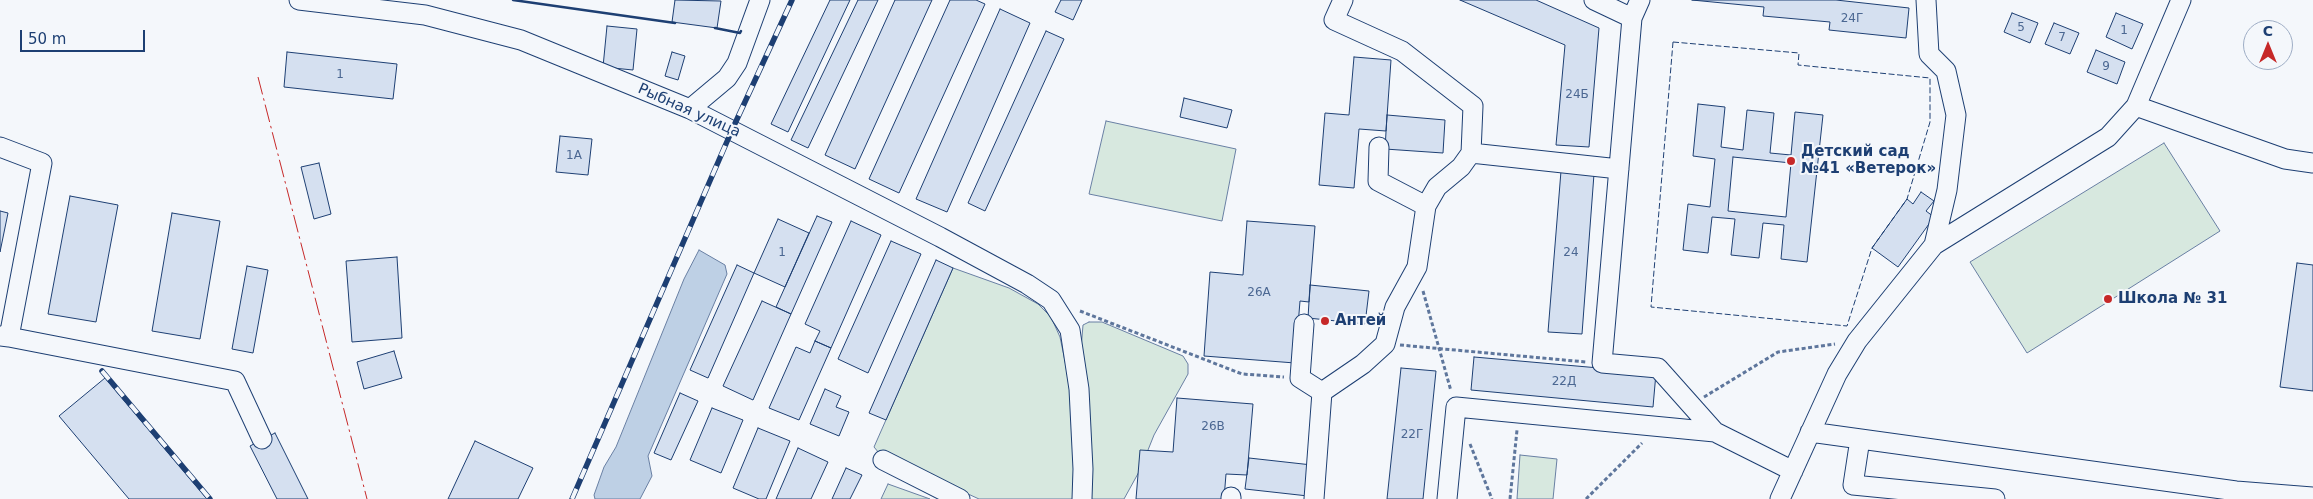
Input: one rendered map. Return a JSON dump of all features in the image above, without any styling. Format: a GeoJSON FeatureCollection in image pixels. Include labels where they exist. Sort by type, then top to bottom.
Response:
{"type":"FeatureCollection","features":[{"type":"Feature","properties":{"kind":"street","name":"Рыбная улица"},"geometry":{"type":"LineString","coordinates":[[298,0],[425,15],[502,35],[690,109],[940,237],[1027,284],[1051,300],[1065,320],[1073,342],[1080,405],[1083,469],[1082,499]]}},
{"type":"Feature","properties":{"kind":"street"},"geometry":{"type":"LineString","coordinates":[[690,109],[727,78],[737,63],[760,0]]}},
{"type":"Feature","properties":{"kind":"street"},"geometry":{"type":"LineString","coordinates":[[1322,392],[1363,364],[1385,344],[1395,307],[1417,267],[1426,206],[1437,186],[1461,167],[1471,153],[1474,106],[1402,51],[1334,20],[1343,0]]}},
{"type":"Feature","properties":{"kind":"street"},"geometry":{"type":"LineString","coordinates":[[1594,0],[1632,18]]}},
{"type":"Feature","properties":{"kind":"street"},"geometry":{"type":"LineString","coordinates":[[1640,0],[1632,18],[1602,363],[1658,368],[1715,432]]}},
{"type":"Feature","properties":{"kind":"street"},"geometry":{"type":"LineString","coordinates":[[1926,0],[1929,54],[1946,71],[1956,115],[1947,190],[1934,245]]}},
{"type":"Feature","properties":{"kind":"street"},"geometry":{"type":"LineString","coordinates":[[1780,499],[1837,374],[1857,341],[1934,245],[2108,137],[2136,106],[2181,0]]}},
{"type":"Feature","properties":{"kind":"street"},"geometry":{"type":"LineString","coordinates":[[2136,106],[2285,159],[2313,163]]}},
{"type":"Feature","properties":{"kind":"street"},"geometry":{"type":"LineString","coordinates":[[0,147],[42,163],[5,337],[235,381],[262,439]]}},
{"type":"Feature","properties":{"kind":"street"},"geometry":{"type":"LineString","coordinates":[[1379,147],[1378,181],[1426,206]]}},
{"type":"Feature","properties":{"kind":"street"},"geometry":{"type":"LineString","coordinates":[[1471,153],[1619,169]]}},
{"type":"Feature","properties":{"kind":"street"},"geometry":{"type":"LineString","coordinates":[[1304,324],[1300,378],[1322,392]]}},
{"type":"Feature","properties":{"kind":"street"},"geometry":{"type":"LineString","coordinates":[[1314,499],[1322,392]]}},
{"type":"Feature","properties":{"kind":"street"},"geometry":{"type":"LineString","coordinates":[[1447,499],[1456,406],[1715,432],[1793,471]]}},
{"type":"Feature","properties":{"kind":"street"},"geometry":{"type":"LineString","coordinates":[[1810,432],[2236,491],[2313,498]]}},
{"type":"Feature","properties":{"kind":"street"},"geometry":{"type":"LineString","coordinates":[[1860,439],[1853,484],[1911,495],[1995,499]]}},
{"type":"Feature","properties":{"kind":"street"},"geometry":{"type":"LineString","coordinates":[[883,460],[960,499]]}},
{"type":"Feature","properties":{"kind":"path"},"geometry":{"type":"LineString","coordinates":[[1417,267],[1438,348],[1456,406]]}},
{"type":"Feature","properties":{"kind":"path"},"geometry":{"type":"LineString","coordinates":[[1079,311],[1242,374],[1300,378]]}},
{"type":"Feature","properties":{"kind":"path"},"geometry":{"type":"LineString","coordinates":[[1691,405],[1778,352],[1857,341]]}},
{"type":"Feature","properties":{"kind":"path"},"geometry":{"type":"LineString","coordinates":[[1385,344],[1602,363]]}},
{"type":"Feature","properties":{"kind":"path"},"geometry":{"type":"LineString","coordinates":[[1510,499],[1518,413]]}},
{"type":"Feature","properties":{"kind":"path"},"geometry":{"type":"LineString","coordinates":[[1586,499],[1658,426]]}},
{"type":"Feature","properties":{"kind":"path"},"geometry":{"type":"LineString","coordinates":[[1467,434],[1492,499]]}},
{"type":"Feature","properties":{"kind":"shaded area"},"geometry":{"type":"Polygon","coordinates":[[[1106,121],[1236,149],[1222,221],[1089,194],[1106,121]]]}},
{"type":"Feature","properties":{"kind":"shaded area"},"geometry":{"type":"Polygon","coordinates":[[[2164,143],[2220,231],[2027,353],[1970,262],[2164,143]]]}},
{"type":"Feature","properties":{"kind":"shaded area"},"geometry":{"type":"Polygon","coordinates":[[[953,268],[1009,288],[1038,304],[1051,317],[1060,337],[1072,405],[1074,445],[1073,499],[979,499],[879,453],[874,447],[953,268]]]}},
{"type":"Feature","properties":{"kind":"shaded area"},"geometry":{"type":"Polygon","coordinates":[[[1089,322],[1102,322],[1183,356],[1188,364],[1188,374],[1154,435],[1140,470],[1124,499],[1091,499],[1081,349],[1083,325],[1089,322]]]}},
{"type":"Feature","properties":{"kind":"shaded area"},"geometry":{"type":"Polygon","coordinates":[[[1520,455],[1557,459],[1553,499],[1517,499],[1520,455]]]}},
{"type":"Feature","properties":{"kind":"shaded area"},"geometry":{"type":"Polygon","coordinates":[[[888,484],[930,499],[881,499],[888,484]]]}},
{"type":"Feature","properties":{"kind":"water"},"geometry":{"type":"Polygon","coordinates":[[[699,250],[725,265],[727,274],[648,456],[652,476],[640,499],[595,499],[594,495],[604,467],[616,447],[684,279],[699,250]]]}},
{"type":"Feature","properties":{"kind":"building"},"geometry":{"type":"Polygon","coordinates":[[[675,0],[721,1],[717,28],[672,22],[675,0]]]}},
{"type":"Feature","properties":{"kind":"building"},"geometry":{"type":"Polygon","coordinates":[[[830,0],[850,0],[788,132],[771,124],[830,0]]]}},
{"type":"Feature","properties":{"kind":"building"},"geometry":{"type":"Polygon","coordinates":[[[858,0],[878,0],[808,148],[791,140],[858,0]]]}},
{"type":"Feature","properties":{"kind":"building"},"geometry":{"type":"Polygon","coordinates":[[[895,0],[932,0],[855,169],[825,155],[895,0]]]}},
{"type":"Feature","properties":{"kind":"building"},"geometry":{"type":"Polygon","coordinates":[[[950,0],[976,0],[985,4],[899,193],[869,179],[950,0]]]}},
{"type":"Feature","properties":{"kind":"building"},"geometry":{"type":"Polygon","coordinates":[[[1061,0],[1082,0],[1073,20],[1055,12],[1061,0]]]}},
{"type":"Feature","properties":{"kind":"building"},"geometry":{"type":"Polygon","coordinates":[[[1460,0],[1536,0],[1599,28],[1589,147],[1556,145],[1565,45],[1460,0]]]}},
{"type":"Feature","properties":{"kind":"building"},"geometry":{"type":"Polygon","coordinates":[[[1692,0],[1836,0],[1909,8],[1906,38],[1829,30],[1830,22],[1763,16],[1764,7],[1692,0]]]}},
{"type":"Feature","properties":{"kind":"building"},"geometry":{"type":"Polygon","coordinates":[[[1000,9],[1030,23],[947,212],[916,199],[1000,9]]]}},
{"type":"Feature","properties":{"kind":"building"},"geometry":{"type":"Polygon","coordinates":[[[2012,13],[2038,23],[2030,43],[2004,32],[2012,13]]]}},
{"type":"Feature","properties":{"kind":"building"},"geometry":{"type":"Polygon","coordinates":[[[2116,13],[2143,24],[2132,49],[2106,37],[2116,13]]]}},
{"type":"Feature","properties":{"kind":"building"},"geometry":{"type":"Polygon","coordinates":[[[2054,23],[2079,33],[2070,54],[2045,44],[2054,23]]]}},
{"type":"Feature","properties":{"kind":"building"},"geometry":{"type":"Polygon","coordinates":[[[607,26],[637,29],[633,70],[603,67],[607,26]]]}},
{"type":"Feature","properties":{"kind":"building"},"geometry":{"type":"Polygon","coordinates":[[[1046,31],[1064,39],[985,211],[968,203],[1046,31]]]}},
{"type":"Feature","properties":{"kind":"building"},"geometry":{"type":"Polygon","coordinates":[[[2096,50],[2125,62],[2117,84],[2087,72],[2096,50]]]}},
{"type":"Feature","properties":{"kind":"building"},"geometry":{"type":"Polygon","coordinates":[[[287,52],[397,64],[393,99],[284,87],[287,52]]]}},
{"type":"Feature","properties":{"kind":"building"},"geometry":{"type":"Polygon","coordinates":[[[672,52],[685,56],[678,80],[665,76],[672,52]]]}},
{"type":"Feature","properties":{"kind":"building"},"geometry":{"type":"Polygon","coordinates":[[[1354,57],[1391,60],[1386,131],[1359,129],[1354,188],[1319,185],[1325,113],[1349,115],[1354,57]]]}},
{"type":"Feature","properties":{"kind":"building"},"geometry":{"type":"Polygon","coordinates":[[[1184,98],[1232,110],[1227,128],[1180,117],[1184,98]]]}},
{"type":"Feature","properties":{"kind":"building"},"geometry":{"type":"Polygon","coordinates":[[[1698,104],[1725,107],[1721,147],[1743,150],[1747,110],[1774,113],[1770,153],[1791,155],[1795,112],[1823,115],[1807,262],[1781,259],[1784,225],[1763,223],[1759,258],[1731,255],[1735,219],[1712,217],[1708,253],[1683,250],[1688,204],[1710,207],[1715,159],[1693,156],[1698,104]],[[1733,157],[1728,211],[1786,217],[1791,163],[1733,157]]]}},
{"type":"Feature","properties":{"kind":"building"},"geometry":{"type":"Polygon","coordinates":[[[1387,115],[1445,120],[1443,153],[1385,149],[1387,115]]]}},
{"type":"Feature","properties":{"kind":"building"},"geometry":{"type":"Polygon","coordinates":[[[560,136],[592,139],[588,175],[556,172],[560,136]]]}},
{"type":"Feature","properties":{"kind":"building"},"geometry":{"type":"Polygon","coordinates":[[[319,163],[331,214],[314,219],[301,167],[319,163]]]}},
{"type":"Feature","properties":{"kind":"building"},"geometry":{"type":"Polygon","coordinates":[[[1561,171],[1594,174],[1582,334],[1548,332],[1561,171]]]}},
{"type":"Feature","properties":{"kind":"building"},"geometry":{"type":"Polygon","coordinates":[[[1921,192],[1934,201],[1926,211],[1934,217],[1898,267],[1872,248],[1907,199],[1913,204],[1921,192]]]}},
{"type":"Feature","properties":{"kind":"building"},"geometry":{"type":"Polygon","coordinates":[[[70,196],[118,205],[96,322],[48,314],[70,196]]]}},
{"type":"Feature","properties":{"kind":"building"},"geometry":{"type":"Polygon","coordinates":[[[0,211],[8,213],[0,252],[0,211]]]}},
{"type":"Feature","properties":{"kind":"building"},"geometry":{"type":"Polygon","coordinates":[[[172,213],[220,221],[200,339],[152,331],[172,213]]]}},
{"type":"Feature","properties":{"kind":"building"},"geometry":{"type":"Polygon","coordinates":[[[817,216],[832,222],[791,314],[776,307],[817,216]]]}},
{"type":"Feature","properties":{"kind":"building"},"geometry":{"type":"Polygon","coordinates":[[[778,219],[809,233],[785,287],[754,273],[778,219]]]}},
{"type":"Feature","properties":{"kind":"building"},"geometry":{"type":"Polygon","coordinates":[[[851,221],[881,235],[831,348],[815,341],[820,331],[805,324],[851,221]]]}},
{"type":"Feature","properties":{"kind":"building"},"geometry":{"type":"Polygon","coordinates":[[[1247,221],[1315,226],[1309,302],[1300,301],[1295,363],[1204,356],[1210,272],[1243,275],[1247,221]]]}},
{"type":"Feature","properties":{"kind":"building"},"geometry":{"type":"Polygon","coordinates":[[[891,241],[921,254],[868,373],[838,359],[891,241]]]}},
{"type":"Feature","properties":{"kind":"building"},"geometry":{"type":"Polygon","coordinates":[[[397,257],[402,338],[352,342],[346,261],[397,257]]]}},
{"type":"Feature","properties":{"kind":"building"},"geometry":{"type":"Polygon","coordinates":[[[936,260],[953,268],[886,420],[869,413],[936,260]]]}},
{"type":"Feature","properties":{"kind":"building"},"geometry":{"type":"Polygon","coordinates":[[[2297,263],[2313,265],[2313,391],[2280,387],[2297,263]]]}},
{"type":"Feature","properties":{"kind":"building"},"geometry":{"type":"Polygon","coordinates":[[[737,265],[754,273],[708,378],[690,370],[737,265]]]}},
{"type":"Feature","properties":{"kind":"building"},"geometry":{"type":"Polygon","coordinates":[[[247,266],[268,270],[253,353],[232,349],[247,266]]]}},
{"type":"Feature","properties":{"kind":"building"},"geometry":{"type":"Polygon","coordinates":[[[1310,285],[1369,291],[1365,324],[1308,318],[1310,285]]]}},
{"type":"Feature","properties":{"kind":"building"},"geometry":{"type":"Polygon","coordinates":[[[762,301],[791,314],[753,400],[723,386],[762,301]]]}},
{"type":"Feature","properties":{"kind":"building"},"geometry":{"type":"Polygon","coordinates":[[[815,341],[831,348],[799,420],[769,408],[796,347],[810,353],[815,341]]]}},
{"type":"Feature","properties":{"kind":"building"},"geometry":{"type":"Polygon","coordinates":[[[394,351],[402,378],[364,389],[357,362],[394,351]]]}},
{"type":"Feature","properties":{"kind":"building"},"geometry":{"type":"Polygon","coordinates":[[[1474,357],[1656,373],[1653,407],[1471,390],[1474,357]]]}},
{"type":"Feature","properties":{"kind":"building"},"geometry":{"type":"Polygon","coordinates":[[[1401,368],[1436,371],[1423,499],[1387,499],[1401,368]]]}},
{"type":"Feature","properties":{"kind":"building"},"geometry":{"type":"Polygon","coordinates":[[[105,378],[207,499],[129,499],[59,416],[105,378]]]}},
{"type":"Feature","properties":{"kind":"building"},"geometry":{"type":"Polygon","coordinates":[[[825,389],[841,396],[836,407],[849,412],[839,436],[810,424],[825,389]]]}},
{"type":"Feature","properties":{"kind":"building"},"geometry":{"type":"Polygon","coordinates":[[[680,393],[698,401],[671,460],[654,453],[680,393]]]}},
{"type":"Feature","properties":{"kind":"building"},"geometry":{"type":"Polygon","coordinates":[[[1177,398],[1253,404],[1247,475],[1226,474],[1224,499],[1136,499],[1140,450],[1173,452],[1177,398]]]}},
{"type":"Feature","properties":{"kind":"building"},"geometry":{"type":"Polygon","coordinates":[[[712,408],[743,420],[721,473],[690,460],[712,408]]]}},
{"type":"Feature","properties":{"kind":"building"},"geometry":{"type":"Polygon","coordinates":[[[758,428],[790,441],[766,499],[759,499],[733,488],[758,428]]]}},
{"type":"Feature","properties":{"kind":"building"},"geometry":{"type":"Polygon","coordinates":[[[275,433],[308,499],[277,499],[250,446],[275,433]]]}},
{"type":"Feature","properties":{"kind":"building"},"geometry":{"type":"Polygon","coordinates":[[[475,441],[533,468],[518,499],[448,499],[475,441]]]}},
{"type":"Feature","properties":{"kind":"building"},"geometry":{"type":"Polygon","coordinates":[[[798,448],[828,462],[811,499],[776,499],[798,448]]]}},
{"type":"Feature","properties":{"kind":"building"},"geometry":{"type":"Polygon","coordinates":[[[1249,458],[1312,465],[1308,496],[1245,489],[1249,458]]]}},
{"type":"Feature","properties":{"kind":"building"},"geometry":{"type":"Polygon","coordinates":[[[846,468],[862,475],[850,499],[832,499],[846,468]]]}},
{"type":"Feature","properties":{"kind":"railway"},"geometry":{"type":"LineString","coordinates":[[572,499],[732,130],[792,0]]}},
{"type":"Feature","properties":{"kind":"railway"},"geometry":{"type":"LineString","coordinates":[[102,371],[210,499]]}},
{"type":"Feature","properties":{"kind":"fence"},"geometry":{"type":"LineString","coordinates":[[1673,42],[1799,53],[1798,65],[1930,78],[1930,122],[1907,199],[1872,248],[1847,326],[1651,307],[1673,42]]}},
{"type":"Feature","properties":{"kind":"wall"},"geometry":{"type":"LineString","coordinates":[[513,0],[675,23]]}},
{"type":"Feature","properties":{"kind":"wall"},"geometry":{"type":"LineString","coordinates":[[715,28],[740,33],[741,31]]}},
{"type":"Feature","properties":{"kind":"power"},"geometry":{"type":"LineString","coordinates":[[258,77],[367,499]]}},
{"type":"Feature","properties":{"kind":"place","name":"Детский сад №41 «Ветерок»"},"geometry":{"type":"Point","coordinates":[1791,161]}},
{"type":"Feature","properties":{"kind":"place","name":"Школа № 31"},"geometry":{"type":"Point","coordinates":[2108,299]}},
{"type":"Feature","properties":{"kind":"place","name":"Антей"},"geometry":{"type":"Point","coordinates":[1325,321]}}]}
